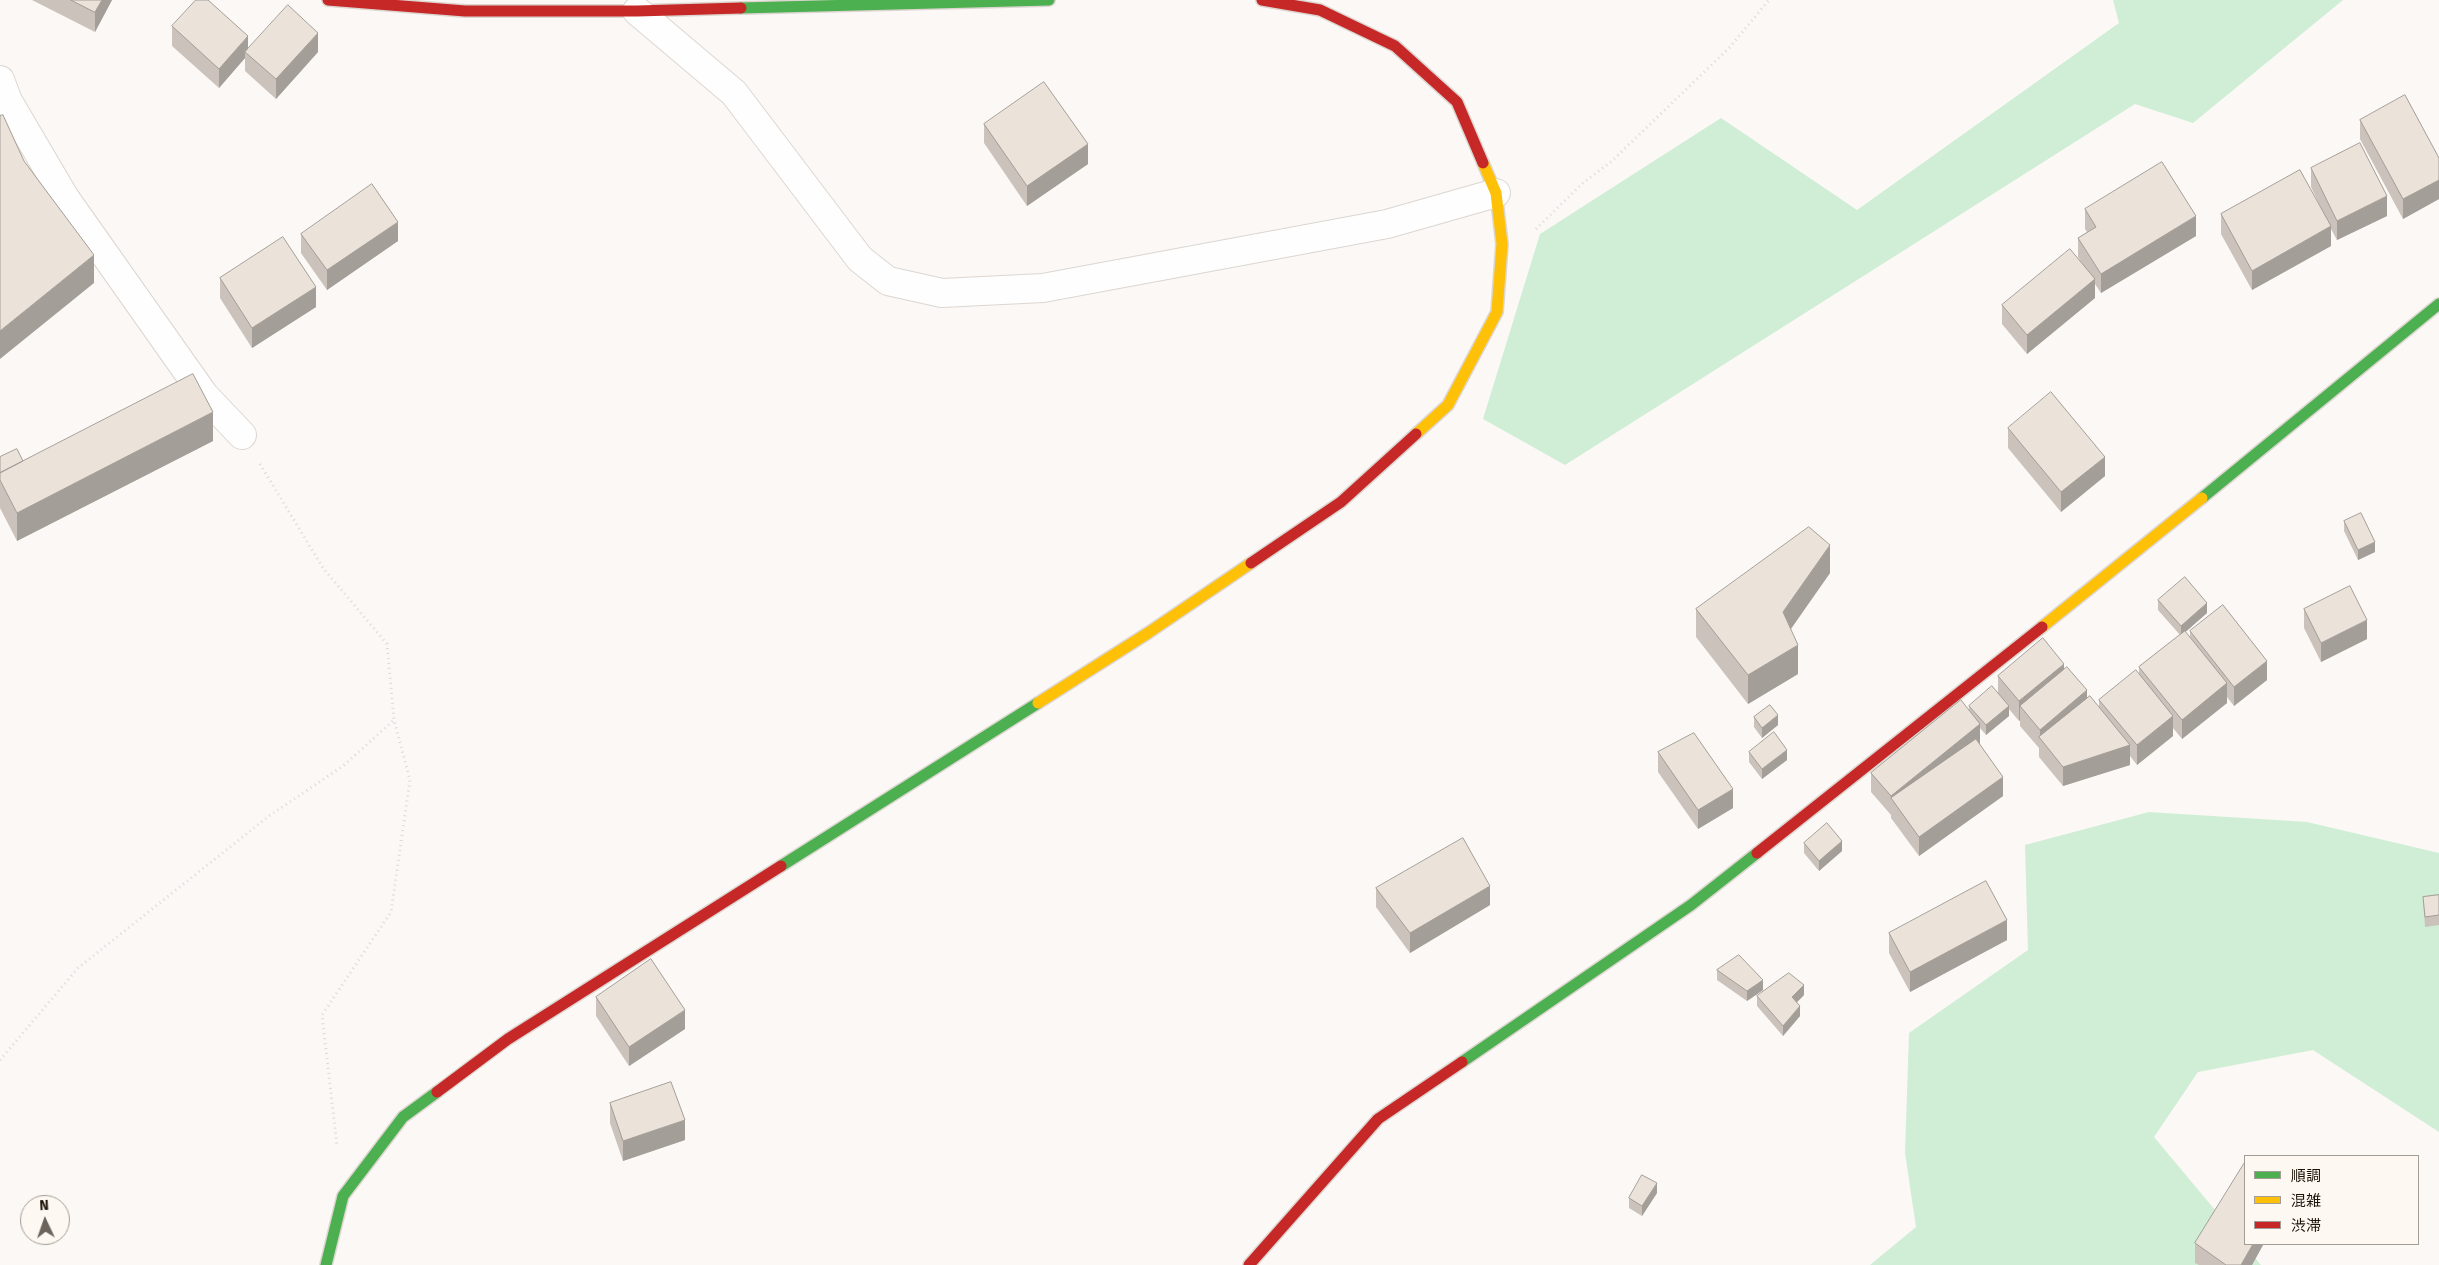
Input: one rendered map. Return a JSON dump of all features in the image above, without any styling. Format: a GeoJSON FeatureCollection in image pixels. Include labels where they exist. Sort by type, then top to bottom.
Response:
{"type":"FeatureCollection","features":[{"type":"Feature","properties":{"kind":"street"},"geometry":{"type":"LineString","coordinates":[[328,0],[465,11],[637,11],[693,6],[1048,0]]}},
{"type":"Feature","properties":{"kind":"street"},"geometry":{"type":"LineString","coordinates":[[326,1265],[343,1196],[403,1117],[508,1039],[1148,633],[1341,502],[1448,405],[1497,312],[1502,244],[1496,193],[1457,102],[1395,46],[1320,10],[1262,0]]}},
{"type":"Feature","properties":{"kind":"street"},"geometry":{"type":"LineString","coordinates":[[637,11],[734,93],[860,259],[888,281],[942,293],[1043,288],[1387,224],[1496,193]]}},
{"type":"Feature","properties":{"kind":"street"},"geometry":{"type":"LineString","coordinates":[[0,80],[8,100],[65,198],[204,395],[242,435]]}},
{"type":"Feature","properties":{"kind":"street"},"geometry":{"type":"LineString","coordinates":[[1249,1265],[1378,1119],[1691,906],[2131,556],[2439,304]]}},
{"type":"Feature","properties":{"kind":"path"},"geometry":{"type":"LineString","coordinates":[[1502,244],[1520,244],[1583,183],[1612,161],[1730,47],[1768,0]]}},
{"type":"Feature","properties":{"kind":"path"},"geometry":{"type":"LineString","coordinates":[[242,435],[323,568],[387,644],[394,720],[410,780],[391,912],[322,1015],[343,1196]]}},
{"type":"Feature","properties":{"kind":"path"},"geometry":{"type":"LineString","coordinates":[[0,1060],[78,968],[269,816],[343,766],[394,720]]}},
{"type":"Feature","properties":{"kind":"green space"},"geometry":{"type":"Polygon","coordinates":[[[2113,0],[2343,0],[2193,123],[2135,104],[1565,465],[1483,419],[1540,234],[1721,118],[1857,210],[2119,23],[2113,0]]]}},
{"type":"Feature","properties":{"kind":"green space"},"geometry":{"type":"Polygon","coordinates":[[[2149,812],[2307,822],[2439,853],[2439,1132],[2313,1050],[2198,1072],[2154,1137],[2261,1265],[1870,1265],[1916,1227],[1905,1153],[1909,1033],[2028,950],[2025,845],[2149,812]]]}},
{"type":"Feature","properties":{"kind":"building"},"geometry":{"type":"Polygon","coordinates":[[[71,0],[102,0],[95,12],[71,0]]]}},
{"type":"Feature","properties":{"kind":"building"},"geometry":{"type":"Polygon","coordinates":[[[196,0],[208,0],[248,36],[219,69],[172,26],[196,0]]]}},
{"type":"Feature","properties":{"kind":"building"},"geometry":{"type":"Polygon","coordinates":[[[288,5],[318,33],[276,79],[245,52],[288,5]]]}},
{"type":"Feature","properties":{"kind":"building"},"geometry":{"type":"Polygon","coordinates":[[[1044,82],[1088,144],[1027,186],[984,124],[1044,82]]]}},
{"type":"Feature","properties":{"kind":"building"},"geometry":{"type":"Polygon","coordinates":[[[2405,95],[2439,158],[2439,180],[2403,199],[2360,120],[2405,95]]]}},
{"type":"Feature","properties":{"kind":"building"},"geometry":{"type":"Polygon","coordinates":[[[3,115],[24,161],[94,255],[0,331],[0,116],[3,115]]]}},
{"type":"Feature","properties":{"kind":"building"},"geometry":{"type":"Polygon","coordinates":[[[2360,143],[2387,196],[2337,221],[2311,168],[2360,143]]]}},
{"type":"Feature","properties":{"kind":"building"},"geometry":{"type":"Polygon","coordinates":[[[2162,162],[2196,216],[2101,274],[2078,238],[2096,227],[2085,209],[2162,162]]]}},
{"type":"Feature","properties":{"kind":"building"},"geometry":{"type":"Polygon","coordinates":[[[2300,170],[2331,226],[2252,271],[2221,214],[2300,170]]]}},
{"type":"Feature","properties":{"kind":"building"},"geometry":{"type":"Polygon","coordinates":[[[372,184],[398,222],[327,270],[301,234],[372,184]]]}},
{"type":"Feature","properties":{"kind":"building"},"geometry":{"type":"Polygon","coordinates":[[[283,237],[316,287],[252,328],[220,278],[283,237]]]}},
{"type":"Feature","properties":{"kind":"building"},"geometry":{"type":"Polygon","coordinates":[[[2070,249],[2095,279],[2027,335],[2002,305],[2070,249]]]}},
{"type":"Feature","properties":{"kind":"building"},"geometry":{"type":"Polygon","coordinates":[[[193,374],[213,412],[17,513],[0,480],[0,473],[193,374]]]}},
{"type":"Feature","properties":{"kind":"building"},"geometry":{"type":"Polygon","coordinates":[[[2051,392],[2105,457],[2061,492],[2008,428],[2051,392]]]}},
{"type":"Feature","properties":{"kind":"building"},"geometry":{"type":"Polygon","coordinates":[[[17,449],[23,461],[0,473],[0,457],[17,449]]]}},
{"type":"Feature","properties":{"kind":"building"},"geometry":{"type":"Polygon","coordinates":[[[2361,513],[2375,542],[2358,550],[2344,521],[2361,513]]]}},
{"type":"Feature","properties":{"kind":"building"},"geometry":{"type":"Polygon","coordinates":[[[1809,527],[1830,545],[1783,612],[1798,645],[1748,675],[1696,609],[1809,527]]]}},
{"type":"Feature","properties":{"kind":"building"},"geometry":{"type":"Polygon","coordinates":[[[2185,577],[2207,603],[2181,626],[2158,600],[2185,577]]]}},
{"type":"Feature","properties":{"kind":"building"},"geometry":{"type":"Polygon","coordinates":[[[2350,586],[2367,620],[2321,643],[2304,609],[2350,586]]]}},
{"type":"Feature","properties":{"kind":"building"},"geometry":{"type":"Polygon","coordinates":[[[2223,605],[2267,661],[2234,687],[2190,631],[2223,605]]]}},
{"type":"Feature","properties":{"kind":"building"},"geometry":{"type":"Polygon","coordinates":[[[2185,631],[2227,683],[2182,720],[2139,667],[2185,631]]]}},
{"type":"Feature","properties":{"kind":"building"},"geometry":{"type":"Polygon","coordinates":[[[2043,638],[2064,664],[2019,701],[1998,676],[2043,638]]]}},
{"type":"Feature","properties":{"kind":"building"},"geometry":{"type":"Polygon","coordinates":[[[2067,667],[2087,690],[2040,730],[2020,706],[2067,667]]]}},
{"type":"Feature","properties":{"kind":"building"},"geometry":{"type":"Polygon","coordinates":[[[2136,670],[2173,716],[2137,745],[2099,700],[2136,670]]]}},
{"type":"Feature","properties":{"kind":"building"},"geometry":{"type":"Polygon","coordinates":[[[1992,686],[2009,706],[1986,725],[1969,706],[1992,686]]]}},
{"type":"Feature","properties":{"kind":"building"},"geometry":{"type":"Polygon","coordinates":[[[2090,696],[2130,745],[2063,767],[2039,737],[2090,696]]]}},
{"type":"Feature","properties":{"kind":"building"},"geometry":{"type":"Polygon","coordinates":[[[1961,700],[1980,724],[1891,796],[1871,773],[1961,700]]]}},
{"type":"Feature","properties":{"kind":"building"},"geometry":{"type":"Polygon","coordinates":[[[1770,705],[1778,715],[1762,728],[1754,717],[1770,705]]]}},
{"type":"Feature","properties":{"kind":"building"},"geometry":{"type":"Polygon","coordinates":[[[1774,732],[1787,750],[1762,769],[1749,752],[1774,732]]]}},
{"type":"Feature","properties":{"kind":"building"},"geometry":{"type":"Polygon","coordinates":[[[1694,733],[1733,789],[1698,810],[1658,752],[1694,733]]]}},
{"type":"Feature","properties":{"kind":"building"},"geometry":{"type":"Polygon","coordinates":[[[1976,739],[2003,777],[1919,837],[1891,798],[1976,739]]]}},
{"type":"Feature","properties":{"kind":"building"},"geometry":{"type":"Polygon","coordinates":[[[1827,823],[1842,841],[1819,861],[1804,843],[1827,823]]]}},
{"type":"Feature","properties":{"kind":"building"},"geometry":{"type":"Polygon","coordinates":[[[1463,838],[1490,886],[1410,933],[1376,888],[1463,838]]]}},
{"type":"Feature","properties":{"kind":"building"},"geometry":{"type":"Polygon","coordinates":[[[1986,881],[2007,920],[1910,972],[1889,933],[1986,881]]]}},
{"type":"Feature","properties":{"kind":"building"},"geometry":{"type":"Polygon","coordinates":[[[2439,895],[2439,915],[2425,917],[2423,897],[2439,895]]]}},
{"type":"Feature","properties":{"kind":"building"},"geometry":{"type":"Polygon","coordinates":[[[1739,955],[1763,980],[1747,991],[1717,970],[1739,955]]]}},
{"type":"Feature","properties":{"kind":"building"},"geometry":{"type":"Polygon","coordinates":[[[651,959],[685,1010],[629,1047],[596,997],[651,959]]]}},
{"type":"Feature","properties":{"kind":"building"},"geometry":{"type":"Polygon","coordinates":[[[1789,973],[1804,985],[1792,997],[1800,1006],[1783,1026],[1757,996],[1789,973]]]}},
{"type":"Feature","properties":{"kind":"building"},"geometry":{"type":"Polygon","coordinates":[[[671,1082],[685,1120],[623,1141],[610,1103],[671,1082]]]}},
{"type":"Feature","properties":{"kind":"building"},"geometry":{"type":"Polygon","coordinates":[[[2244,1164],[2244,1245],[2252,1245],[2241,1265],[2226,1265],[2195,1243],[2244,1164]]]}},
{"type":"Feature","properties":{"kind":"building"},"geometry":{"type":"Polygon","coordinates":[[[1642,1175],[1657,1183],[1642,1206],[1629,1198],[1642,1175]]]}},
{"type":"Feature","properties":{"kind":"traffic: fast"},"geometry":{"type":"LineString","coordinates":[[741,8],[1049,0]]}},
{"type":"Feature","properties":{"kind":"traffic: fast"},"geometry":{"type":"LineString","coordinates":[[2202,498],[2439,304]]}},
{"type":"Feature","properties":{"kind":"traffic: fast"},"geometry":{"type":"LineString","coordinates":[[781,866],[1038,703]]}},
{"type":"Feature","properties":{"kind":"traffic: fast"},"geometry":{"type":"LineString","coordinates":[[1462,1062],[1691,905],[1757,853]]}},
{"type":"Feature","properties":{"kind":"traffic: fast"},"geometry":{"type":"LineString","coordinates":[[326,1265],[343,1196],[403,1117],[437,1092]]}},
{"type":"Feature","properties":{"kind":"traffic: slow"},"geometry":{"type":"LineString","coordinates":[[1416,434],[1448,405],[1497,312],[1502,244],[1496,193],[1483,163]]}},
{"type":"Feature","properties":{"kind":"traffic: slow"},"geometry":{"type":"LineString","coordinates":[[2042,627],[2202,498]]}},
{"type":"Feature","properties":{"kind":"traffic: slow"},"geometry":{"type":"LineString","coordinates":[[1038,703],[1148,633],[1251,563]]}},
{"type":"Feature","properties":{"kind":"traffic: jam"},"geometry":{"type":"LineString","coordinates":[[328,0],[465,11],[637,11],[741,8]]}},
{"type":"Feature","properties":{"kind":"traffic: jam"},"geometry":{"type":"LineString","coordinates":[[1262,0],[1320,10],[1395,46],[1457,102],[1483,163]]}},
{"type":"Feature","properties":{"kind":"traffic: jam"},"geometry":{"type":"LineString","coordinates":[[1251,563],[1341,502],[1416,434]]}},
{"type":"Feature","properties":{"kind":"traffic: jam"},"geometry":{"type":"LineString","coordinates":[[1757,853],[2042,627]]}},
{"type":"Feature","properties":{"kind":"traffic: jam"},"geometry":{"type":"LineString","coordinates":[[437,1092],[508,1039],[781,866]]}},
{"type":"Feature","properties":{"kind":"traffic: jam"},"geometry":{"type":"LineString","coordinates":[[1249,1265],[1378,1119],[1462,1062]]}}]}
